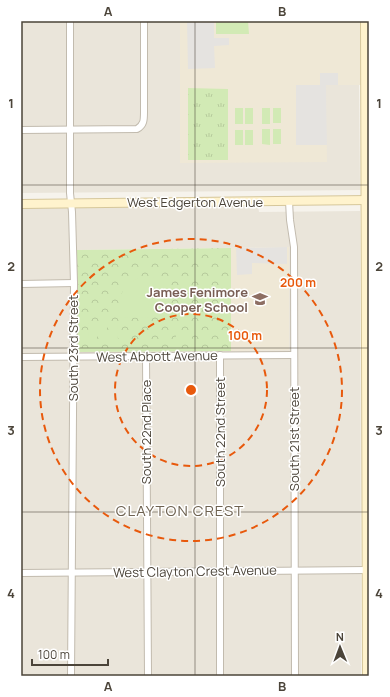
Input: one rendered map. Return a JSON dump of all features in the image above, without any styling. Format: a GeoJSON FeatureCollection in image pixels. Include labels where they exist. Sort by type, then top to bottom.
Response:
{"type":"FeatureCollection","features":[{"type":"Feature","properties":{"kind":"street","name":"South 23rd Street"},"geometry":{"type":"LineString","coordinates":[[70,21],[69,130],[74,283],[71,676]]}},
{"type":"Feature","properties":{"kind":"street"},"geometry":{"type":"LineString","coordinates":[[21,130],[137,129],[142,126],[144,121],[144,21]]}},
{"type":"Feature","properties":{"kind":"street"},"geometry":{"type":"LineString","coordinates":[[365,21],[367,47],[368,200],[367,676]]}},
{"type":"Feature","properties":{"kind":"street","name":"West Edgerton Avenue"},"geometry":{"type":"LineString","coordinates":[[21,204],[368,200]]}},
{"type":"Feature","properties":{"kind":"street","name":"South 21st Street"},"geometry":{"type":"LineString","coordinates":[[289,201],[294,247],[295,676]]}},
{"type":"Feature","properties":{"kind":"street"},"geometry":{"type":"LineString","coordinates":[[21,284],[74,283]]}},
{"type":"Feature","properties":{"kind":"street","name":"West Abbott Avenue"},"geometry":{"type":"LineString","coordinates":[[21,357],[294,355]]}},
{"type":"Feature","properties":{"kind":"street","name":"South 22nd Place"},"geometry":{"type":"LineString","coordinates":[[146,356],[146,572],[148,676]]}},
{"type":"Feature","properties":{"kind":"street","name":"South 22nd Street"},"geometry":{"type":"LineString","coordinates":[[220,356],[220,676]]}},
{"type":"Feature","properties":{"kind":"street","name":"West Clayton Crest Avenue"},"geometry":{"type":"LineString","coordinates":[[21,574],[72,572],[368,570]]}},
{"type":"Feature","properties":{"kind":"shaded area"},"geometry":{"type":"Polygon","coordinates":[[[21,21],[180,21],[180,163],[326,85],[359,85],[360,190],[21,193],[21,21]]]}},
{"type":"Feature","properties":{"kind":"shaded area"},"geometry":{"type":"Polygon","coordinates":[[[180,21],[360,21],[361,85],[326,85],[327,162],[180,163],[180,21]]]}},
{"type":"Feature","properties":{"kind":"shaded area"},"geometry":{"type":"Polygon","coordinates":[[[187,21],[214,21],[214,38],[229,38],[229,45],[214,46],[215,68],[188,69],[187,21]]]}},
{"type":"Feature","properties":{"kind":"shaded area"},"geometry":{"type":"Polygon","coordinates":[[[320,73],[338,73],[338,85],[326,85],[327,145],[296,145],[296,85],[320,85],[320,73]]]}},
{"type":"Feature","properties":{"kind":"shaded area"},"geometry":{"type":"Polygon","coordinates":[[[258,206],[259,212],[360,211],[361,676],[21,676],[21,208],[258,206]],[[289,247],[77,250],[175,351],[289,350],[289,247]]]}},
{"type":"Feature","properties":{"kind":"shaded area"},"geometry":{"type":"Polygon","coordinates":[[[287,247],[287,264],[252,263],[252,274],[237,275],[236,248],[287,247]]]}},
{"type":"Feature","properties":{"kind":"shaded area","name":"James Fenimore Cooper School"},"geometry":{"type":"Polygon","coordinates":[[[289,247],[289,350],[231,351],[231,248],[289,247]]]}},
{"type":"Feature","properties":{"kind":"green space"},"geometry":{"type":"Polygon","coordinates":[[[216,21],[248,21],[249,34],[216,34],[216,21]]]}},
{"type":"Feature","properties":{"kind":"green space"},"geometry":{"type":"Polygon","coordinates":[[[188,88],[228,89],[228,160],[188,160],[188,88]]]}},
{"type":"Feature","properties":{"kind":"green space"},"geometry":{"type":"Polygon","coordinates":[[[235,108],[243,108],[243,124],[235,124],[235,108]]]}},
{"type":"Feature","properties":{"kind":"green space"},"geometry":{"type":"Polygon","coordinates":[[[245,108],[253,108],[253,124],[245,124],[245,108]]]}},
{"type":"Feature","properties":{"kind":"green space"},"geometry":{"type":"Polygon","coordinates":[[[262,108],[270,108],[270,124],[262,124],[262,108]]]}},
{"type":"Feature","properties":{"kind":"green space"},"geometry":{"type":"Polygon","coordinates":[[[273,108],[281,108],[281,123],[273,123],[273,108]]]}},
{"type":"Feature","properties":{"kind":"green space"},"geometry":{"type":"Polygon","coordinates":[[[262,129],[270,129],[270,145],[262,144],[262,129]]]}},
{"type":"Feature","properties":{"kind":"green space"},"geometry":{"type":"Polygon","coordinates":[[[273,129],[281,129],[281,144],[273,144],[273,129]]]}},
{"type":"Feature","properties":{"kind":"green space"},"geometry":{"type":"Polygon","coordinates":[[[235,130],[243,130],[243,145],[235,145],[235,130]]]}},
{"type":"Feature","properties":{"kind":"green space"},"geometry":{"type":"Polygon","coordinates":[[[245,130],[253,130],[253,145],[245,145],[245,130]]]}},
{"type":"Feature","properties":{"kind":"green space"},"geometry":{"type":"Polygon","coordinates":[[[231,248],[231,351],[76,352],[77,250],[231,248]]]}},
{"type":"Feature","properties":{"kind":"green space"},"geometry":{"type":"Polygon","coordinates":[[[144,277],[159,278],[159,314],[156,317],[119,318],[119,303],[122,292],[130,283],[144,277]]]}},
{"type":"Feature","properties":{"kind":"green space"},"geometry":{"type":"Polygon","coordinates":[[[99,321],[107,321],[107,340],[99,340],[99,321]]]}},
{"type":"Feature","properties":{"kind":"green space"},"geometry":{"type":"Polygon","coordinates":[[[109,321],[117,321],[118,339],[109,339],[109,321]]]}},
{"type":"Feature","properties":{"kind":"green space"},"geometry":{"type":"Polygon","coordinates":[[[88,322],[97,322],[97,340],[89,340],[88,322]]]}},
{"type":"Feature","properties":{"kind":"green space"},"geometry":{"type":"Polygon","coordinates":[[[176,332],[192,332],[192,342],[176,342],[176,332]]]}},
{"type":"Feature","properties":{"kind":"place","name":"James Fenimore Cooper School"},"geometry":{"type":"Point","coordinates":[260,299]}},
{"type":"Feature","properties":{"kind":"district","name":"CLAYTON CREST"},"geometry":{"type":"Point","coordinates":[180,511]}}]}
